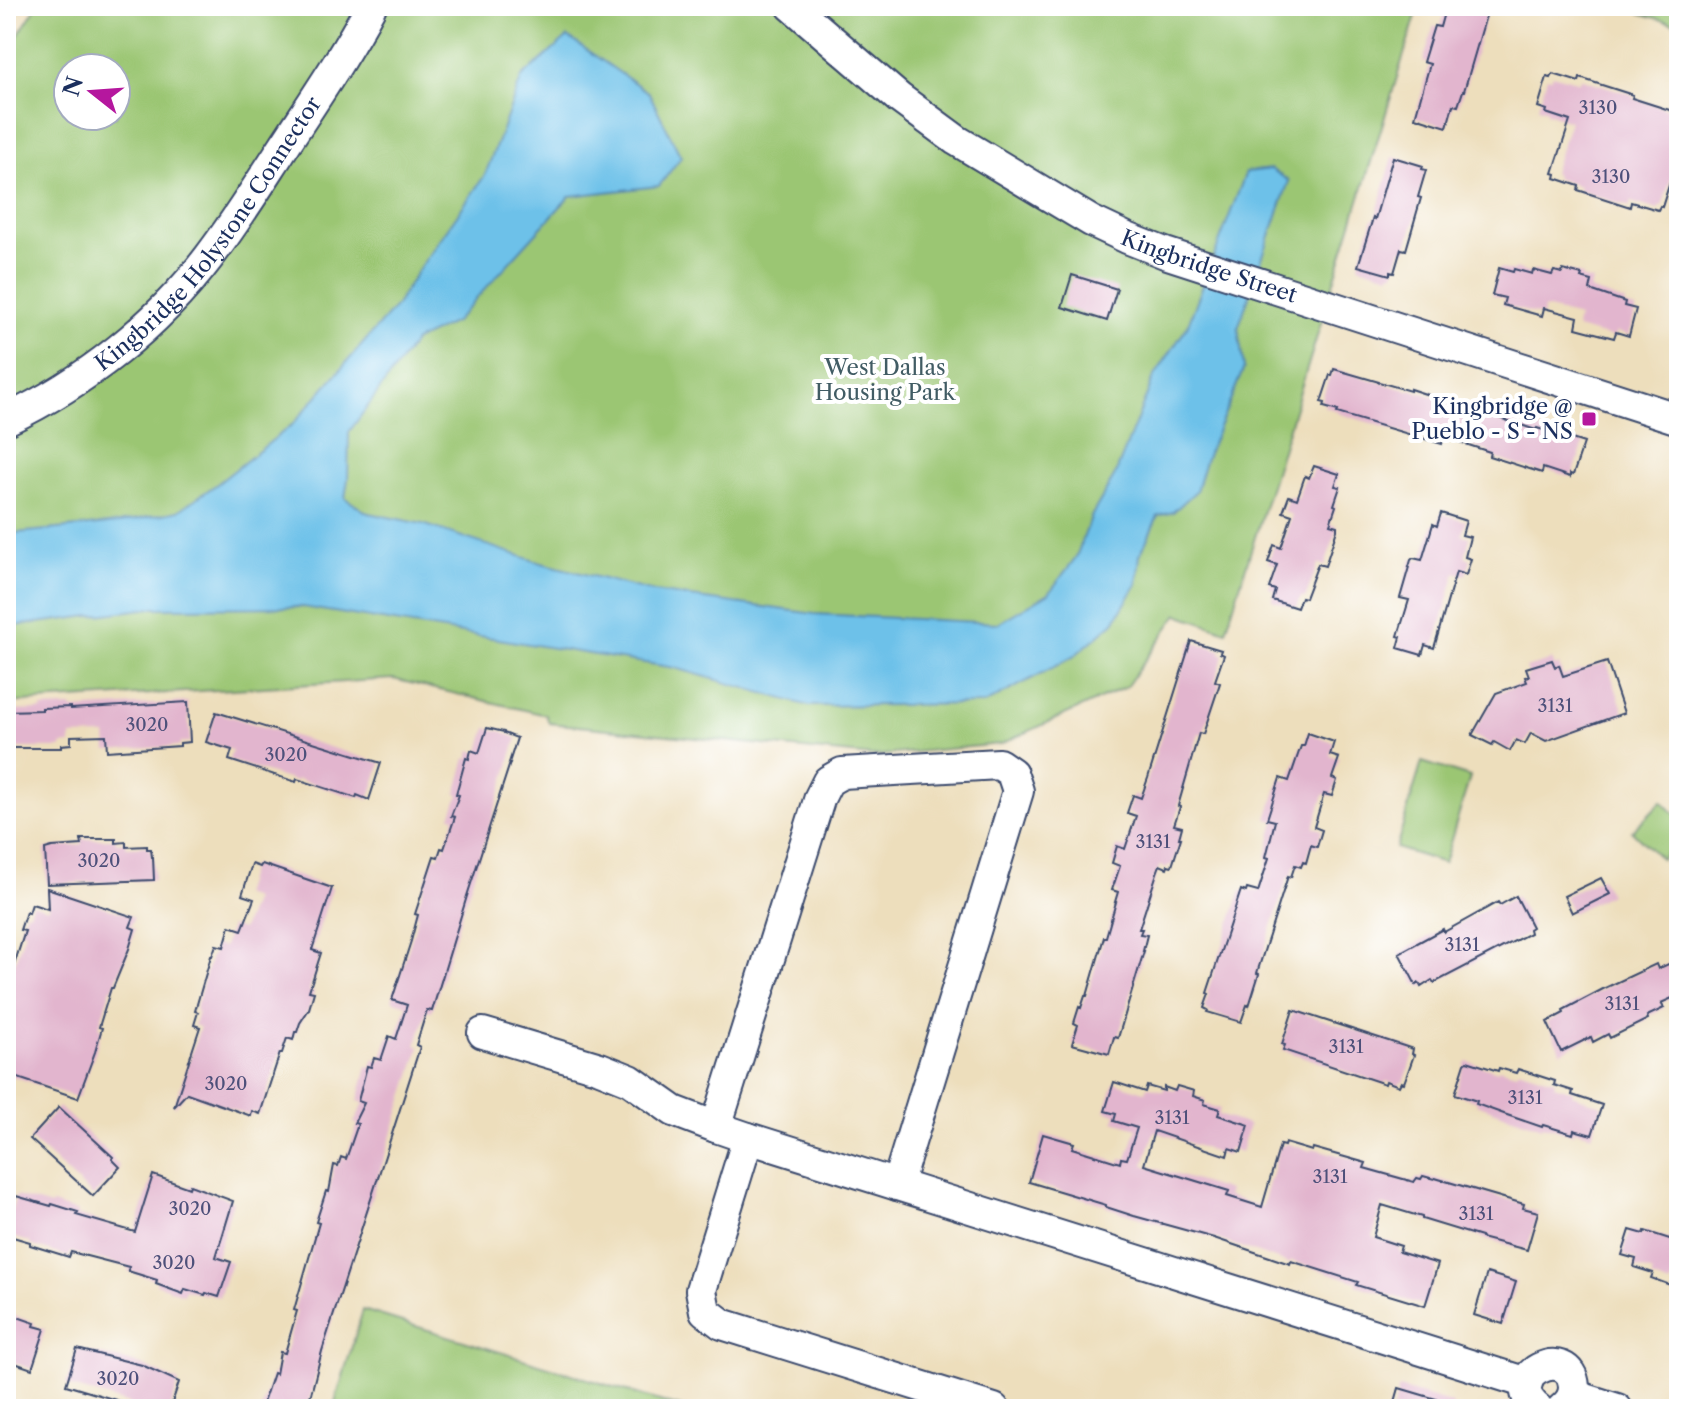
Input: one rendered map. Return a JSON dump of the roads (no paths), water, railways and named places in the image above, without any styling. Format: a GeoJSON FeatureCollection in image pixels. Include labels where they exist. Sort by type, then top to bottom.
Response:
{"type":"FeatureCollection","features":[{"type":"Feature","properties":{"kind":"street","name":"Kingbridge Holystone Connector"},"geometry":{"type":"LineString","coordinates":[[6,420],[69,385],[147,324],[177,295],[208,259],[242,211],[349,46],[371,6]]}},
{"type":"Feature","properties":{"kind":"street","name":"Kingbridge Street"},"geometry":{"type":"LineString","coordinates":[[792,6],[899,98],[956,140],[1091,221],[1127,238],[1165,253],[1679,419]]}},
{"type":"Feature","properties":{"kind":"street"},"geometry":{"type":"LineString","coordinates":[[716,1127],[820,797],[828,781],[842,773],[999,764],[1012,773],[1018,791],[897,1185]]}},
{"type":"Feature","properties":{"kind":"street"},"geometry":{"type":"LineString","coordinates":[[483,1033],[630,1080],[674,1111],[716,1127],[1532,1396],[1530,1375],[1536,1369],[1558,1366],[1571,1377],[1573,1384],[1567,1402],[1617,1409]]}},
{"type":"Feature","properties":{"kind":"street"},"geometry":{"type":"LineString","coordinates":[[748,1138],[701,1290],[705,1311],[722,1324],[994,1409]]}},
{"type":"Feature","properties":{"kind":"water"},"geometry":{"type":"Polygon","coordinates":[[[568,37],[649,93],[681,157],[659,186],[570,196],[455,322],[415,341],[349,432],[345,498],[368,513],[423,524],[538,562],[654,592],[815,614],[998,623],[1049,593],[1076,557],[1092,515],[1115,475],[1154,377],[1187,327],[1246,172],[1271,169],[1289,181],[1238,328],[1244,368],[1206,458],[1196,491],[1173,512],[1158,516],[1140,555],[1137,584],[1114,622],[1073,657],[984,704],[809,706],[675,668],[303,607],[151,608],[6,627],[6,534],[119,523],[178,511],[293,424],[395,307],[485,175],[522,77],[568,37]]]}},
{"type":"Feature","properties":{"kind":"place","name":"Kingbridge @ Pueblo - S - NS"},"geometry":{"type":"Point","coordinates":[1589,419]}},
{"type":"Feature","properties":{"kind":"park label","name":"West Dallas Housing Park"},"geometry":{"type":"Point","coordinates":[885,380]}}]}
